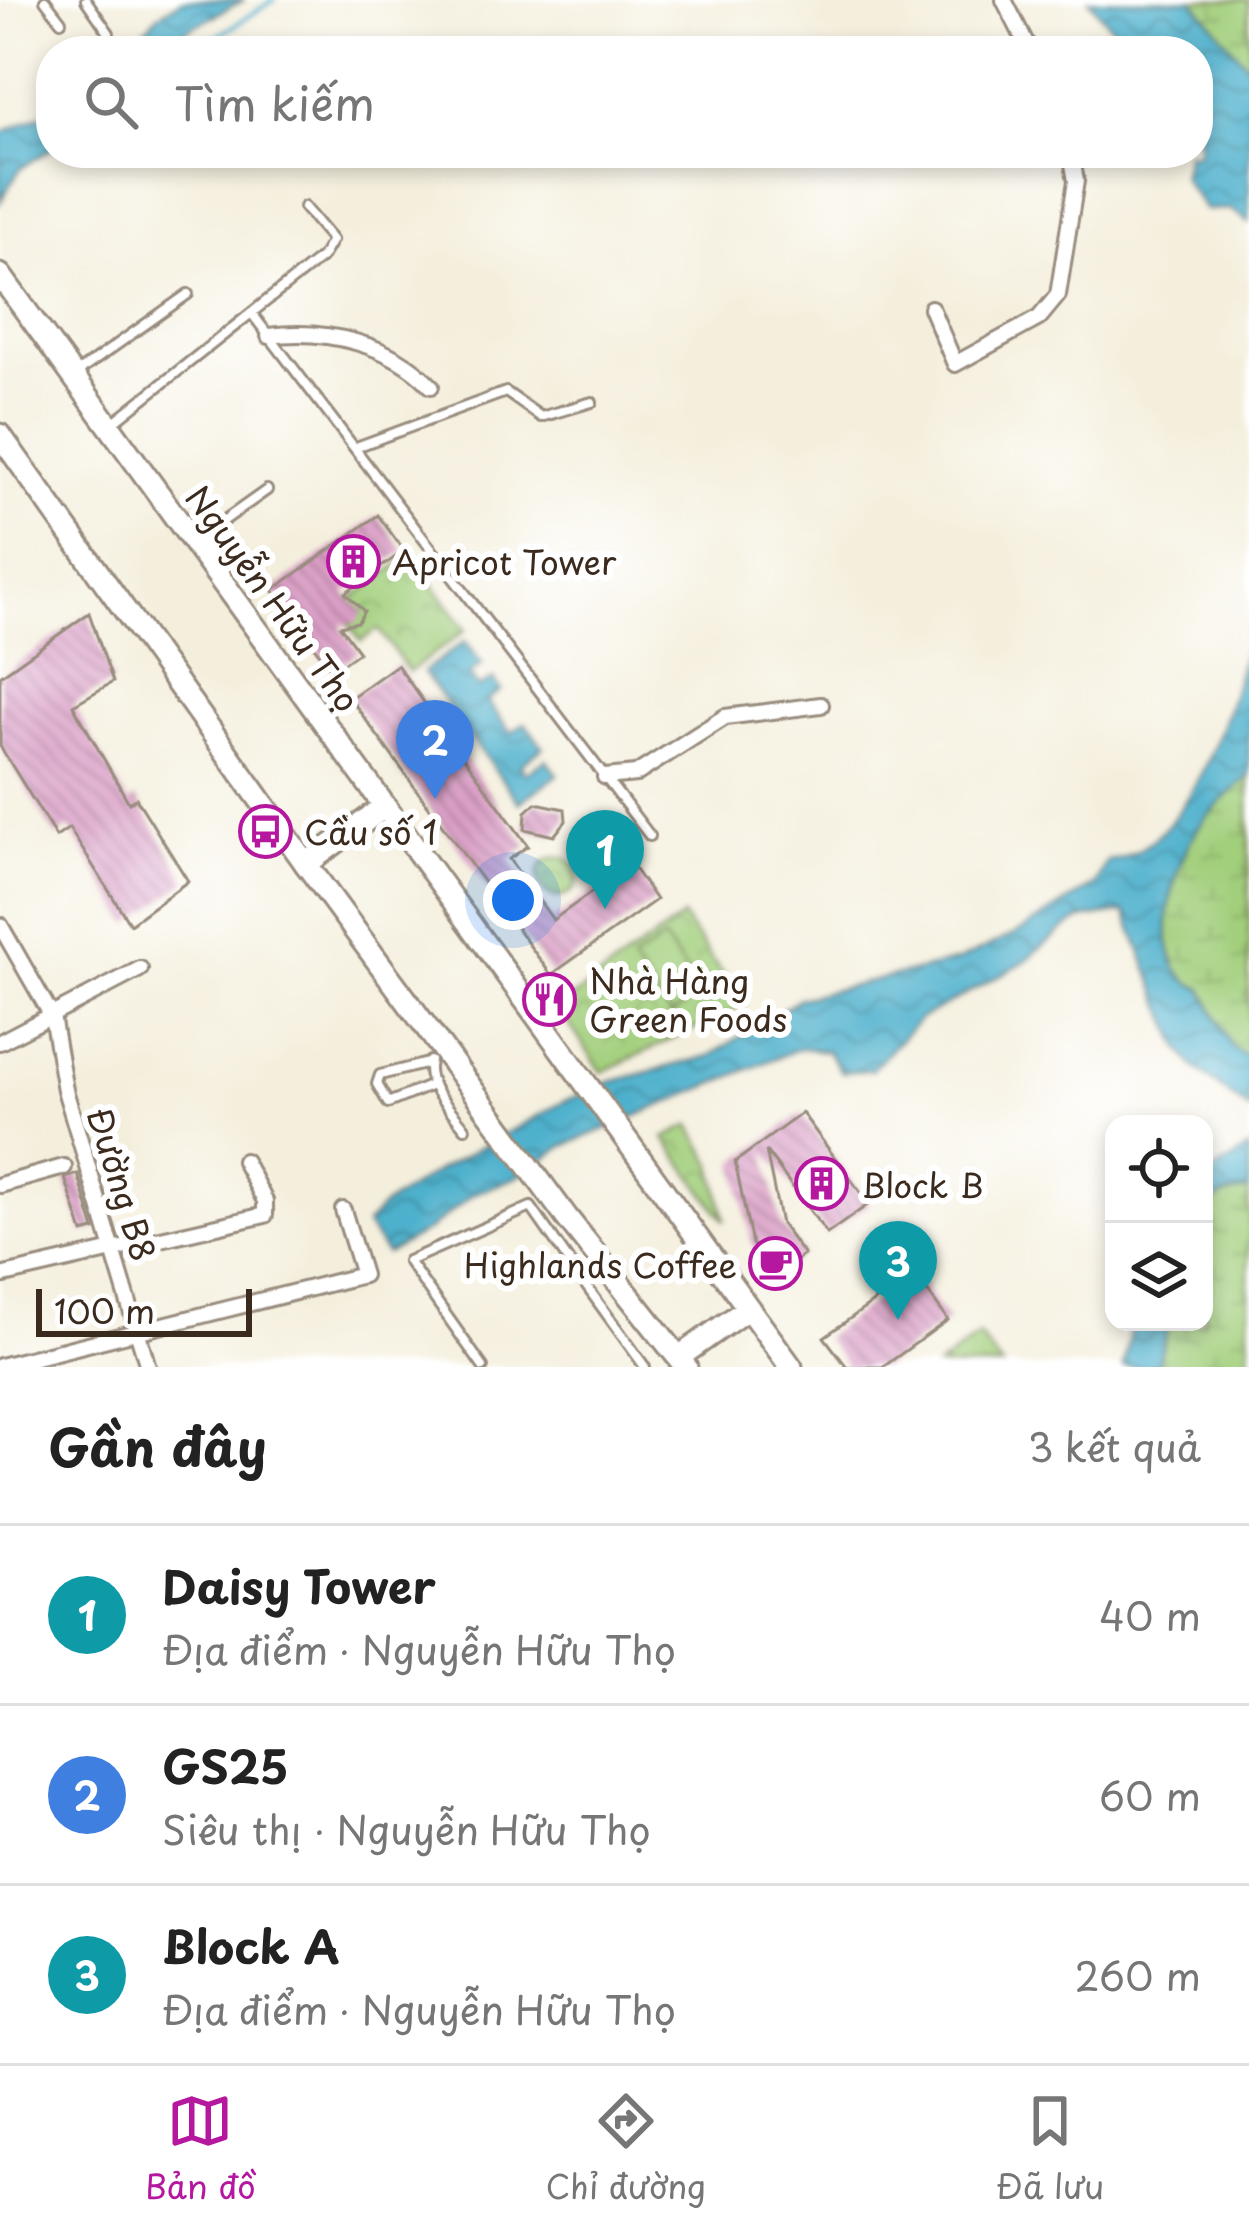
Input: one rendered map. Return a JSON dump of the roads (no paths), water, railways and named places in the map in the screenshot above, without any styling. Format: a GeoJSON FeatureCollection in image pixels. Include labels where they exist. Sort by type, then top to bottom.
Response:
{"type":"FeatureCollection","features":[{"type":"Feature","properties":{"kind":"main road","name":"Nguyễn Hữu Thọ"},"geometry":{"type":"LineString","coordinates":[[0,275],[791,1367]]}},
{"type":"Feature","properties":{"kind":"main road"},"geometry":{"type":"LineString","coordinates":[[0,435],[437,1056],[480,1095],[603,1264],[683,1362],[747,1309]]}},
{"type":"Feature","properties":{"kind":"main road"},"geometry":{"type":"LineString","coordinates":[[306,864],[384,807]]}},
{"type":"Feature","properties":{"kind":"street"},"geometry":{"type":"LineString","coordinates":[[1004,0],[1022,36]]}},
{"type":"Feature","properties":{"kind":"street"},"geometry":{"type":"LineString","coordinates":[[931,308],[955,364],[1039,318],[1058,295],[1076,181],[1074,168]]}},
{"type":"Feature","properties":{"kind":"street"},"geometry":{"type":"LineString","coordinates":[[269,336],[359,343],[393,357],[430,386]]}},
{"type":"Feature","properties":{"kind":"street"},"geometry":{"type":"LineString","coordinates":[[605,777],[636,774],[725,717],[821,704]]}},
{"type":"Feature","properties":{"kind":"street","name":"Đường B8"},"geometry":{"type":"LineString","coordinates":[[0,925],[52,1016],[65,1090],[148,1367]]}},
{"type":"Feature","properties":{"kind":"street"},"geometry":{"type":"LineString","coordinates":[[0,1042],[140,969]]}},
{"type":"Feature","properties":{"kind":"street"},"geometry":{"type":"LineString","coordinates":[[0,1276],[265,1214],[265,1202],[244,1161]]}},
{"type":"Feature","properties":{"kind":"street"},"geometry":{"type":"LineString","coordinates":[[0,1185],[64,1167]]}},
{"type":"Feature","properties":{"kind":"street"},"geometry":{"type":"LineString","coordinates":[[0,1366],[364,1275],[344,1210]]}},
{"type":"Feature","properties":{"kind":"lane"},"geometry":{"type":"LineString","coordinates":[[45,0],[61,21]]}},
{"type":"Feature","properties":{"kind":"lane"},"geometry":{"type":"LineString","coordinates":[[86,0],[109,33]]}},
{"type":"Feature","properties":{"kind":"lane"},"geometry":{"type":"LineString","coordinates":[[109,426],[253,315],[332,243],[304,207]]}},
{"type":"Feature","properties":{"kind":"lane"},"geometry":{"type":"LineString","coordinates":[[73,376],[188,294]]}},
{"type":"Feature","properties":{"kind":"lane"},"geometry":{"type":"LineString","coordinates":[[253,315],[650,836]]}},
{"type":"Feature","properties":{"kind":"lane"},"geometry":{"type":"LineString","coordinates":[[356,448],[453,407],[506,392],[541,417],[592,401]]}},
{"type":"Feature","properties":{"kind":"lane"},"geometry":{"type":"LineString","coordinates":[[194,542],[267,490]]}},
{"type":"Feature","properties":{"kind":"lane"},"geometry":{"type":"LineString","coordinates":[[432,1085],[388,1102],[377,1084],[380,1075],[395,1067],[437,1056],[432,1085],[465,1128]]}},
{"type":"Feature","properties":{"kind":"lane"},"geometry":{"type":"LineString","coordinates":[[483,1367],[409,1262],[531,1208],[645,1367]]}},
{"type":"Feature","properties":{"kind":"lane"},"geometry":{"type":"LineString","coordinates":[[582,1280],[603,1264]]}},
{"type":"Feature","properties":{"kind":"water"},"geometry":{"type":"Polygon","coordinates":[[[182,0],[244,0],[175,36],[140,36],[158,15],[182,0]]]}},
{"type":"Feature","properties":{"kind":"water"},"geometry":{"type":"Polygon","coordinates":[[[1089,0],[1193,0],[1249,67],[1249,222],[1230,209],[1205,210],[1182,178],[1184,168],[1213,168],[1213,36],[1119,36],[1089,0]]]}},
{"type":"Feature","properties":{"kind":"water"},"geometry":{"type":"Polygon","coordinates":[[[36,117],[36,159],[20,169],[0,202],[0,133],[36,117]]]}},
{"type":"Feature","properties":{"kind":"water"},"geometry":{"type":"Polygon","coordinates":[[[1249,626],[1249,775],[1192,838],[1171,897],[1168,942],[1185,978],[1203,989],[1231,1046],[1249,1059],[1249,1110],[1194,1067],[1180,1048],[1125,912],[1082,919],[1024,962],[920,1019],[871,1070],[841,1072],[828,1051],[800,1048],[564,1146],[517,1177],[473,1194],[430,1229],[386,1254],[366,1225],[383,1206],[565,1101],[610,1082],[710,1056],[800,998],[958,961],[1023,930],[1096,884],[1107,861],[1137,851],[1163,830],[1185,801],[1221,729],[1249,626]]]}},
{"type":"Feature","properties":{"kind":"water"},"geometry":{"type":"Polygon","coordinates":[[[465,641],[482,664],[469,675],[479,688],[493,679],[501,690],[487,701],[511,733],[525,723],[543,747],[520,765],[526,773],[546,759],[558,775],[519,803],[423,672],[465,641]]]}},
{"type":"Feature","properties":{"kind":"water"},"geometry":{"type":"Polygon","coordinates":[[[1249,1148],[1249,1190],[1222,1196],[1213,1204],[1213,1172],[1249,1148]]]}},
{"type":"Feature","properties":{"kind":"water"},"geometry":{"type":"Polygon","coordinates":[[[1130,1331],[1167,1331],[1157,1367],[1123,1367],[1130,1331]]]}},
{"type":"Feature","properties":{"kind":"waterway"},"geometry":{"type":"LineString","coordinates":[[218,36],[274,0]]}},
{"type":"Feature","properties":{"kind":"place","name":"Apricot Tower"},"geometry":{"type":"Point","coordinates":[353,561]}},
{"type":"Feature","properties":{"kind":"place","name":"GS25"},"geometry":{"type":"Point","coordinates":[435,799]}},
{"type":"Feature","properties":{"kind":"place","name":"Cầu số 1"},"geometry":{"type":"Point","coordinates":[265,831]}},
{"type":"Feature","properties":{"kind":"place","name":"Daisy Tower"},"geometry":{"type":"Point","coordinates":[605,909]}},
{"type":"Feature","properties":{"kind":"place","name":"Nhà Hàng Green Foods"},"geometry":{"type":"Point","coordinates":[550,999]}},
{"type":"Feature","properties":{"kind":"place","name":"Block B"},"geometry":{"type":"Point","coordinates":[822,1184]}},
{"type":"Feature","properties":{"kind":"place","name":"Highlands Coffee"},"geometry":{"type":"Point","coordinates":[776,1264]}},
{"type":"Feature","properties":{"kind":"place","name":"Block A"},"geometry":{"type":"Point","coordinates":[898,1320]}}]}
